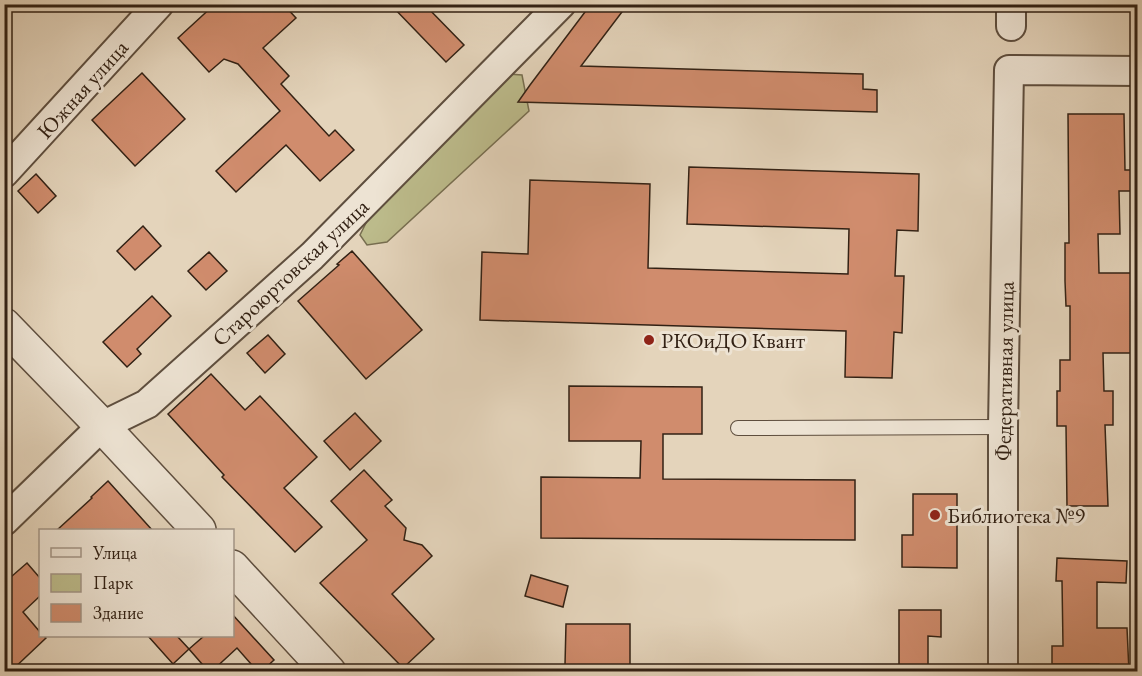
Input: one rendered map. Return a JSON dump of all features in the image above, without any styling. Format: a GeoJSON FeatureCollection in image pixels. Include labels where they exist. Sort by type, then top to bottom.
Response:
{"type":"FeatureCollection","features":[{"type":"Feature","properties":{"kind":"street","name":"Южная улица"},"geometry":{"type":"LineString","coordinates":[[4,173],[159,4]]}},
{"type":"Feature","properties":{"kind":"street","name":"Староюртовская улица"},"geometry":{"type":"LineString","coordinates":[[4,521],[102,426],[147,404],[312,256],[561,4]]}},
{"type":"Feature","properties":{"kind":"street","name":"Федеративная улица"},"geometry":{"type":"LineString","coordinates":[[1003,672],[1002,427],[1009,70],[1137,71]]}},
{"type":"Feature","properties":{"kind":"street"},"geometry":{"type":"LineString","coordinates":[[4,325],[197,529]]}},
{"type":"Feature","properties":{"kind":"street"},"geometry":{"type":"LineString","coordinates":[[234,569],[323,669]]}},
{"type":"Feature","properties":{"kind":"lane"},"geometry":{"type":"LineString","coordinates":[[738,428],[1002,427]]}},
{"type":"Feature","properties":{"kind":"green space"},"geometry":{"type":"Polygon","coordinates":[[[507,74],[522,75],[529,111],[387,242],[367,245],[360,235],[370,215],[507,74]]]}},
{"type":"Feature","properties":{"kind":"building"},"geometry":{"type":"Polygon","coordinates":[[[215,4],[283,4],[296,18],[263,48],[289,76],[281,84],[329,136],[335,130],[354,150],[320,181],[286,145],[236,192],[216,171],[280,111],[238,64],[224,59],[209,72],[178,38],[215,4]]]}},
{"type":"Feature","properties":{"kind":"building"},"geometry":{"type":"Polygon","coordinates":[[[390,4],[424,4],[464,45],[446,62],[390,4]]]}},
{"type":"Feature","properties":{"kind":"building"},"geometry":{"type":"Polygon","coordinates":[[[591,4],[628,4],[581,66],[863,74],[863,89],[877,90],[877,112],[518,102],[591,4]]]}},
{"type":"Feature","properties":{"kind":"building"},"geometry":{"type":"Polygon","coordinates":[[[142,73],[185,119],[135,166],[92,120],[142,73]]]}},
{"type":"Feature","properties":{"kind":"building"},"geometry":{"type":"Polygon","coordinates":[[[1068,114],[1124,114],[1125,170],[1131,170],[1131,191],[1119,191],[1120,234],[1098,234],[1099,273],[1137,273],[1137,353],[1103,353],[1104,391],[1113,391],[1113,425],[1105,425],[1108,506],[1067,506],[1066,426],[1057,426],[1060,360],[1070,360],[1070,306],[1066,306],[1065,281],[1065,243],[1069,243],[1068,114]]]}},
{"type":"Feature","properties":{"kind":"building"},"geometry":{"type":"Polygon","coordinates":[[[689,167],[919,174],[918,231],[897,230],[895,276],[904,276],[902,333],[894,332],[892,378],[845,377],[846,331],[480,320],[482,252],[528,254],[530,180],[650,184],[648,268],[848,274],[849,229],[687,224],[689,167]]]}},
{"type":"Feature","properties":{"kind":"building"},"geometry":{"type":"Polygon","coordinates":[[[36,174],[56,196],[38,213],[18,191],[36,174]]]}},
{"type":"Feature","properties":{"kind":"building"},"geometry":{"type":"Polygon","coordinates":[[[143,226],[161,246],[135,270],[117,251],[143,226]]]}},
{"type":"Feature","properties":{"kind":"building"},"geometry":{"type":"Polygon","coordinates":[[[352,251],[422,330],[366,379],[298,301],[352,251]]]}},
{"type":"Feature","properties":{"kind":"building"},"geometry":{"type":"Polygon","coordinates":[[[209,252],[227,271],[206,290],[188,271],[209,252]]]}},
{"type":"Feature","properties":{"kind":"building"},"geometry":{"type":"Polygon","coordinates":[[[152,296],[171,316],[137,349],[141,354],[127,367],[103,342],[152,296]]]}},
{"type":"Feature","properties":{"kind":"building"},"geometry":{"type":"Polygon","coordinates":[[[268,335],[285,354],[265,373],[247,353],[268,335]]]}},
{"type":"Feature","properties":{"kind":"building"},"geometry":{"type":"Polygon","coordinates":[[[211,374],[245,410],[260,396],[317,457],[284,488],[322,527],[295,552],[222,477],[224,475],[168,414],[211,374]]]}},
{"type":"Feature","properties":{"kind":"building"},"geometry":{"type":"Polygon","coordinates":[[[569,386],[702,387],[702,434],[663,434],[663,479],[855,480],[855,540],[541,538],[541,477],[640,478],[641,441],[569,441],[569,386]]]}},
{"type":"Feature","properties":{"kind":"building"},"geometry":{"type":"Polygon","coordinates":[[[355,413],[381,441],[350,470],[324,441],[355,413]]]}},
{"type":"Feature","properties":{"kind":"building"},"geometry":{"type":"Polygon","coordinates":[[[364,470],[392,500],[385,506],[406,528],[404,540],[422,545],[432,556],[392,594],[434,639],[403,668],[320,583],[367,540],[331,501],[364,470]]]}},
{"type":"Feature","properties":{"kind":"building"},"geometry":{"type":"Polygon","coordinates":[[[108,481],[151,529],[58,529],[108,481]]]}},
{"type":"Feature","properties":{"kind":"building","name":"Библиотека №9"},"geometry":{"type":"Polygon","coordinates":[[[913,494],[957,494],[957,568],[902,567],[902,535],[913,535],[913,494]]]}},
{"type":"Feature","properties":{"kind":"building"},"geometry":{"type":"Polygon","coordinates":[[[1057,558],[1127,561],[1126,583],[1097,582],[1097,628],[1127,628],[1129,672],[1099,672],[1099,664],[1052,664],[1052,646],[1063,646],[1062,581],[1056,581],[1057,558]]]}},
{"type":"Feature","properties":{"kind":"building"},"geometry":{"type":"Polygon","coordinates":[[[27,563],[39,577],[39,597],[23,612],[39,631],[39,637],[46,638],[10,672],[4,672],[4,583],[27,563]]]}},
{"type":"Feature","properties":{"kind":"building"},"geometry":{"type":"Polygon","coordinates":[[[531,575],[568,586],[563,607],[525,596],[531,575]]]}},
{"type":"Feature","properties":{"kind":"building"},"geometry":{"type":"Polygon","coordinates":[[[899,610],[941,610],[941,637],[928,636],[928,672],[899,672],[899,610]]]}},
{"type":"Feature","properties":{"kind":"building"},"geometry":{"type":"Polygon","coordinates":[[[234,616],[274,660],[258,672],[237,648],[209,672],[189,649],[203,637],[234,637],[234,616]]]}},
{"type":"Feature","properties":{"kind":"building"},"geometry":{"type":"Polygon","coordinates":[[[566,624],[630,624],[630,665],[565,665],[566,624]]]}},
{"type":"Feature","properties":{"kind":"building"},"geometry":{"type":"Polygon","coordinates":[[[149,637],[178,637],[189,649],[173,664],[149,637]]]}},
{"type":"Feature","properties":{"kind":"place","name":"РКОиДО Квант"},"geometry":{"type":"Point","coordinates":[649,340]}},
{"type":"Feature","properties":{"kind":"place","name":"Библиотека №9"},"geometry":{"type":"Point","coordinates":[935,515]}}]}
